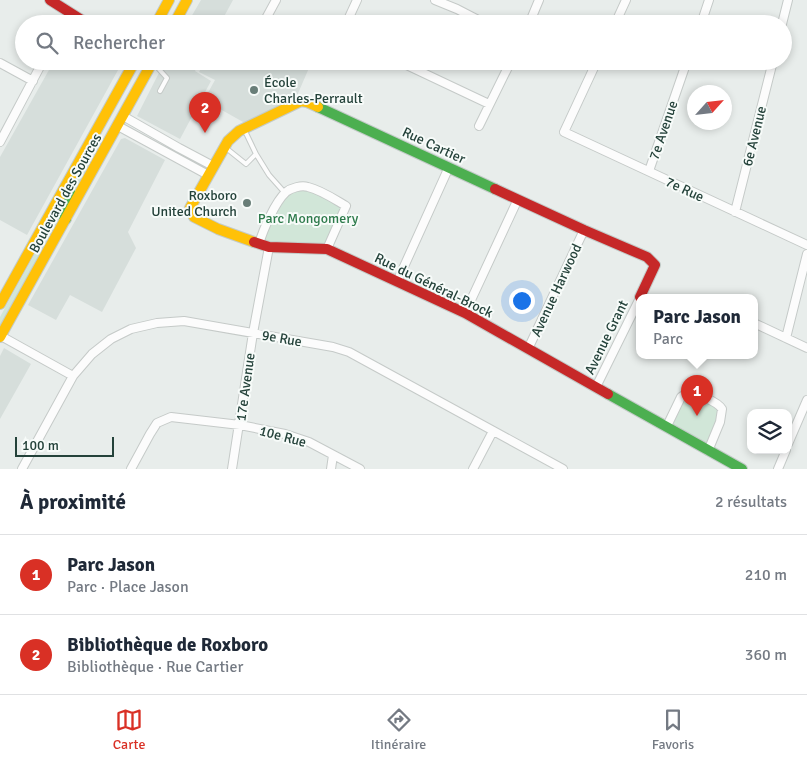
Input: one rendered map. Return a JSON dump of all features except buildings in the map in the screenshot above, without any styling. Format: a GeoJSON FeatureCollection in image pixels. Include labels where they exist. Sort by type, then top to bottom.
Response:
{"type":"FeatureCollection","features":[{"type":"Feature","properties":{"kind":"street"},"geometry":{"type":"LineString","coordinates":[[50,0],[73,15]]}},
{"type":"Feature","properties":{"kind":"street"},"geometry":{"type":"LineString","coordinates":[[161,15],[169,0]]}},
{"type":"Feature","properties":{"kind":"street"},"geometry":{"type":"LineString","coordinates":[[179,15],[187,0]]}},
{"type":"Feature","properties":{"kind":"street"},"geometry":{"type":"LineString","coordinates":[[268,15],[276,0]]}},
{"type":"Feature","properties":{"kind":"street"},"geometry":{"type":"LineString","coordinates":[[350,15],[357,0]]}},
{"type":"Feature","properties":{"kind":"street"},"geometry":{"type":"LineString","coordinates":[[435,0],[469,15]]}},
{"type":"Feature","properties":{"kind":"street"},"geometry":{"type":"LineString","coordinates":[[533,15],[540,0]]}},
{"type":"Feature","properties":{"kind":"street"},"geometry":{"type":"LineString","coordinates":[[618,15],[626,0]]}},
{"type":"Feature","properties":{"kind":"street"},"geometry":{"type":"LineString","coordinates":[[704,15],[709,0]]}},
{"type":"Feature","properties":{"kind":"street"},"geometry":{"type":"LineString","coordinates":[[784,15],[788,0]]}},
{"type":"Feature","properties":{"kind":"street"},"geometry":{"type":"LineString","coordinates":[[0,63],[32,81]]}},
{"type":"Feature","properties":{"kind":"street"},"geometry":{"type":"LineString","coordinates":[[0,142],[38,70]]}},
{"type":"Feature","properties":{"kind":"street","name":"Boulevard des Sources"},"geometry":{"type":"LineString","coordinates":[[0,304],[130,70]]}},
{"type":"Feature","properties":{"kind":"street","name":"Boulevard des Sources"},"geometry":{"type":"LineString","coordinates":[[0,337],[118,126],[147,70]]}},
{"type":"Feature","properties":{"kind":"street"},"geometry":{"type":"LineString","coordinates":[[417,70],[490,104]]}},
{"type":"Feature","properties":{"kind":"street"},"geometry":{"type":"LineString","coordinates":[[479,126],[507,70]]}},
{"type":"Feature","properties":{"kind":"street","name":"7e Rue"},"geometry":{"type":"LineString","coordinates":[[593,70],[564,132],[807,245]]}},
{"type":"Feature","properties":{"kind":"street","name":"7e Avenue"},"geometry":{"type":"LineString","coordinates":[[649,171],[685,70]]}},
{"type":"Feature","properties":{"kind":"street","name":"6e Avenue"},"geometry":{"type":"LineString","coordinates":[[735,212],[771,70]]}},
{"type":"Feature","properties":{"kind":"street","name":"Rue Cartier"},"geometry":{"type":"LineString","coordinates":[[210,170],[224,146],[240,131],[301,101],[307,102],[584,230],[647,257],[655,265]]}},
{"type":"Feature","properties":{"kind":"street"},"geometry":{"type":"LineString","coordinates":[[123,116],[179,148],[210,170]]}},
{"type":"Feature","properties":{"kind":"street"},"geometry":{"type":"LineString","coordinates":[[118,126],[210,170]]}},
{"type":"Feature","properties":{"kind":"street"},"geometry":{"type":"LineString","coordinates":[[398,282],[449,167]]}},
{"type":"Feature","properties":{"kind":"street","name":"Rue du Général-Brock"},"geometry":{"type":"LineString","coordinates":[[210,170],[190,208],[194,216],[218,229],[264,245],[327,249],[465,312],[742,469]]}},
{"type":"Feature","properties":{"kind":"street"},"geometry":{"type":"LineString","coordinates":[[66,219],[62,216],[62,212],[70,192],[70,178]]}},
{"type":"Feature","properties":{"kind":"street"},"geometry":{"type":"LineString","coordinates":[[285,193],[291,189],[306,186],[346,206],[327,249]]}},
{"type":"Feature","properties":{"kind":"street","name":"17e Avenue"},"geometry":{"type":"LineString","coordinates":[[232,469],[253,333],[265,229],[285,193]]}},
{"type":"Feature","properties":{"kind":"street"},"geometry":{"type":"LineString","coordinates":[[465,312],[518,199]]}},
{"type":"Feature","properties":{"kind":"street","name":"Avenue Harwood"},"geometry":{"type":"LineString","coordinates":[[528,349],[584,230]]}},
{"type":"Feature","properties":{"kind":"street"},"geometry":{"type":"LineString","coordinates":[[786,338],[807,254]]}},
{"type":"Feature","properties":{"kind":"street","name":"Avenue Grant"},"geometry":{"type":"LineString","coordinates":[[641,294],[655,265]]}},
{"type":"Feature","properties":{"kind":"street","name":"Avenue Grant"},"geometry":{"type":"LineString","coordinates":[[596,387],[636,305]]}},
{"type":"Feature","properties":{"kind":"street","name":"9e Rue"},"geometry":{"type":"LineString","coordinates":[[22,469],[73,376],[92,354],[111,340],[131,330],[157,323],[184,321],[333,347],[349,352],[563,469]]}},
{"type":"Feature","properties":{"kind":"street"},"geometry":{"type":"LineString","coordinates":[[758,326],[807,348]]}},
{"type":"Feature","properties":{"kind":"street"},"geometry":{"type":"LineString","coordinates":[[0,337],[73,376]]}},
{"type":"Feature","properties":{"kind":"street"},"geometry":{"type":"LineString","coordinates":[[667,426],[681,398],[686,393],[692,392],[719,404],[722,409],[720,422],[708,451]]}},
{"type":"Feature","properties":{"kind":"street"},"geometry":{"type":"LineString","coordinates":[[792,435],[807,400]]}},
{"type":"Feature","properties":{"kind":"street","name":"10e Rue"},"geometry":{"type":"LineString","coordinates":[[131,469],[157,423],[171,417],[285,434],[309,442],[360,469]]}},
{"type":"Feature","properties":{"kind":"street"},"geometry":{"type":"LineString","coordinates":[[473,469],[493,432]]}},
{"type":"Feature","properties":{"kind":"street"},"geometry":{"type":"LineString","coordinates":[[778,469],[784,454]]}},
{"type":"Feature","properties":{"kind":"street"},"geometry":{"type":"LineString","coordinates":[[331,469],[333,455]]}},
{"type":"Feature","properties":{"kind":"lane"},"geometry":{"type":"LineString","coordinates":[[160,70],[167,78],[160,91]]}},
{"type":"Feature","properties":{"kind":"lane"},"geometry":{"type":"LineString","coordinates":[[244,129],[269,175],[285,193]]}},
{"type":"Feature","properties":{"kind":"lane"},"geometry":{"type":"LineString","coordinates":[[224,146],[246,164],[256,154]]}},
{"type":"Feature","properties":{"kind":"shaded area"},"geometry":{"type":"Polygon","coordinates":[[[201,0],[233,0],[225,15],[192,15],[201,0]]]}},
{"type":"Feature","properties":{"kind":"shaded area"},"geometry":{"type":"Polygon","coordinates":[[[49,70],[118,70],[27,235],[0,220],[0,157],[49,70]]]}},
{"type":"Feature","properties":{"kind":"shaded area"},"geometry":{"type":"Polygon","coordinates":[[[160,70],[196,70],[211,81],[180,139],[137,116],[160,70]]]}},
{"type":"Feature","properties":{"kind":"shaded area","name":"École Charles-Perrault"},"geometry":{"type":"Polygon","coordinates":[[[200,70],[308,70],[293,105],[252,127],[204,100],[215,80],[199,72],[200,70]]]}},
{"type":"Feature","properties":{"kind":"shaded area"},"geometry":{"type":"Polygon","coordinates":[[[125,138],[165,160],[128,232],[136,248],[102,312],[70,295],[56,320],[28,305],[121,139],[125,138]]]}},
{"type":"Feature","properties":{"kind":"shaded area"},"geometry":{"type":"Polygon","coordinates":[[[4,348],[31,364],[0,419],[0,356],[4,348]]]}},
{"type":"Feature","properties":{"kind":"green space"},"geometry":{"type":"Polygon","coordinates":[[[98,140],[84,175],[72,196],[75,183],[98,140]]]}},
{"type":"Feature","properties":{"kind":"green space","name":"Parc Mongomery"},"geometry":{"type":"Polygon","coordinates":[[[303,186],[344,204],[327,249],[259,244],[279,202],[288,193],[303,186]]]}},
{"type":"Feature","properties":{"kind":"green space"},"geometry":{"type":"Polygon","coordinates":[[[57,214],[59,220],[0,326],[0,317],[57,214]]]}},
{"type":"Feature","properties":{"kind":"green space"},"geometry":{"type":"Polygon","coordinates":[[[687,393],[722,409],[708,451],[667,426],[687,393]]]}},
{"type":"Feature","properties":{"kind":"traffic: fast"},"geometry":{"type":"LineString","coordinates":[[318,107],[495,189]]}},
{"type":"Feature","properties":{"kind":"traffic: fast"},"geometry":{"type":"LineString","coordinates":[[66,219],[61,212],[70,192],[70,179]]}},
{"type":"Feature","properties":{"kind":"traffic: fast"},"geometry":{"type":"LineString","coordinates":[[608,394],[742,469]]}},
{"type":"Feature","properties":{"kind":"traffic: slow"},"geometry":{"type":"LineString","coordinates":[[161,15],[169,0]]}},
{"type":"Feature","properties":{"kind":"traffic: slow"},"geometry":{"type":"LineString","coordinates":[[179,15],[187,0]]}},
{"type":"Feature","properties":{"kind":"traffic: slow"},"geometry":{"type":"LineString","coordinates":[[0,304],[130,70]]}},
{"type":"Feature","properties":{"kind":"traffic: slow"},"geometry":{"type":"LineString","coordinates":[[0,337],[148,70]]}},
{"type":"Feature","properties":{"kind":"traffic: slow"},"geometry":{"type":"LineString","coordinates":[[254,242],[218,229],[194,217],[190,208],[228,141],[239,131],[301,101],[318,107]]}},
{"type":"Feature","properties":{"kind":"traffic: jam"},"geometry":{"type":"LineString","coordinates":[[50,0],[74,15]]}},
{"type":"Feature","properties":{"kind":"traffic: jam"},"geometry":{"type":"LineString","coordinates":[[495,189],[647,257],[655,265],[641,294]]}},
{"type":"Feature","properties":{"kind":"traffic: jam"},"geometry":{"type":"LineString","coordinates":[[254,242],[269,247],[327,249],[465,313],[608,394]]}},
{"type":"Feature","properties":{"kind":"place","name":"École Charles-Perrault"},"geometry":{"type":"Point","coordinates":[254,90]}},
{"type":"Feature","properties":{"kind":"place","name":"Bibliothèque de Roxboro"},"geometry":{"type":"Point","coordinates":[205,133]}},
{"type":"Feature","properties":{"kind":"place","name":"Roxboro United Church"},"geometry":{"type":"Point","coordinates":[247,203]}},
{"type":"Feature","properties":{"kind":"place","name":"Parc Jason"},"geometry":{"type":"Point","coordinates":[697,416]}}]}
